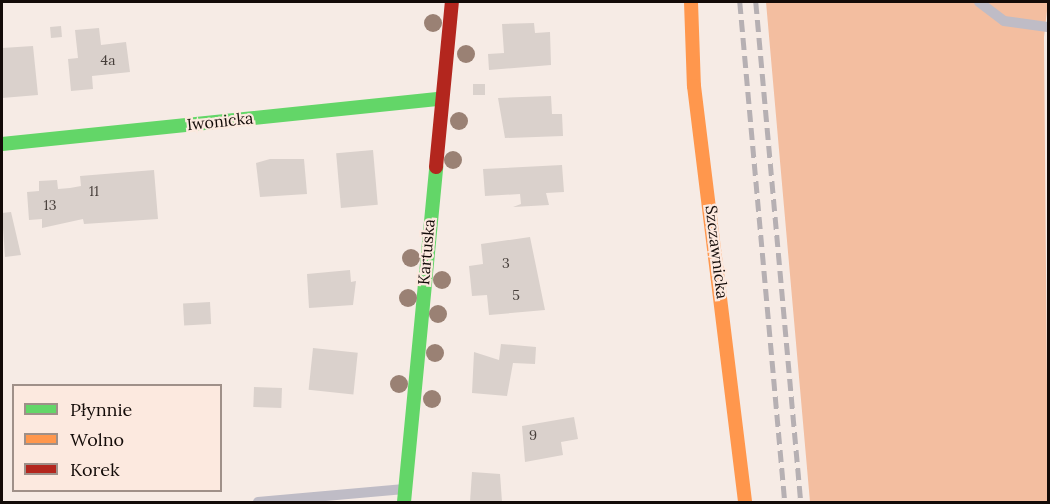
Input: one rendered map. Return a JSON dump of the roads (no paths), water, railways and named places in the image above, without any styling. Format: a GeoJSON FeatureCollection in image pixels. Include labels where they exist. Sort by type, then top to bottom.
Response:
{"type":"FeatureCollection","features":[{"type":"Feature","properties":{"kind":"street","name":"Kartuska"},"geometry":{"type":"LineString","coordinates":[[404,496],[440,99],[452,2]]}},
{"type":"Feature","properties":{"kind":"street","name":"Szczawnicka"},"geometry":{"type":"LineString","coordinates":[[691,2],[694,86],[745,502]]}},
{"type":"Feature","properties":{"kind":"street","name":"Iwonicka"},"geometry":{"type":"LineString","coordinates":[[2,144],[440,99]]}},
{"type":"Feature","properties":{"kind":"lane"},"geometry":{"type":"LineString","coordinates":[[980,2],[1004,21],[1048,27]]}},
{"type":"Feature","properties":{"kind":"lane"},"geometry":{"type":"LineString","coordinates":[[258,502],[404,496]]}},
{"type":"Feature","properties":{"kind":"railway"},"geometry":{"type":"LineString","coordinates":[[740,2],[785,502]]}},
{"type":"Feature","properties":{"kind":"railway"},"geometry":{"type":"LineString","coordinates":[[756,2],[801,502]]}}]}
